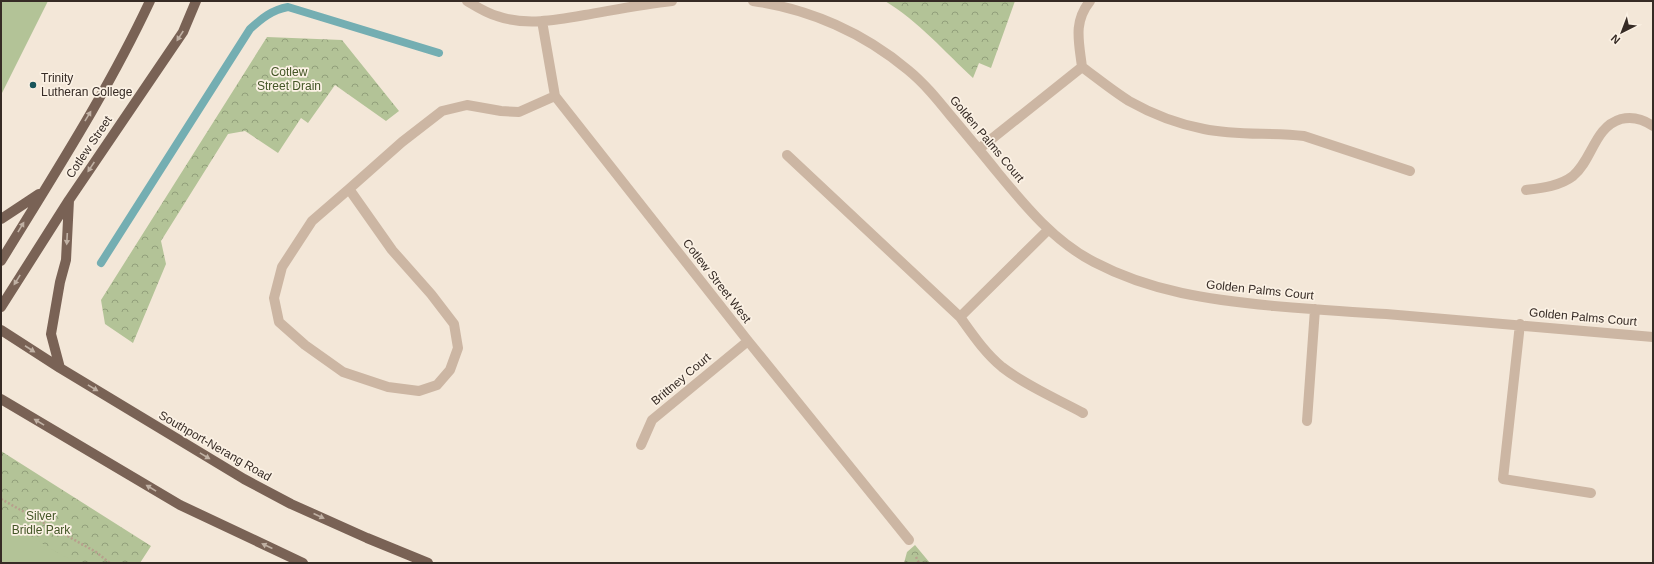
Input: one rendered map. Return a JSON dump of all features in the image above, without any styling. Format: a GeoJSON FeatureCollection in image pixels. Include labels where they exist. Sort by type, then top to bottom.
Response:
{"type":"FeatureCollection","features":[{"type":"Feature","properties":{"kind":"main road","name":"Cotlew Street"},"geometry":{"type":"LineString","coordinates":[[1,261],[132,39],[150,1]]}},
{"type":"Feature","properties":{"kind":"main road","name":"Cotlew Street"},"geometry":{"type":"LineString","coordinates":[[1,307],[68,200],[183,32],[196,1]]}},
{"type":"Feature","properties":{"kind":"main road"},"geometry":{"type":"LineString","coordinates":[[1,219],[43,191]]}},
{"type":"Feature","properties":{"kind":"main road"},"geometry":{"type":"LineString","coordinates":[[60,368],[51,334],[60,282],[66,260],[68,200]]}},
{"type":"Feature","properties":{"kind":"main road","name":"Southport-Nerang Road"},"geometry":{"type":"LineString","coordinates":[[1,330],[60,368],[244,480],[291,504],[428,563]]}},
{"type":"Feature","properties":{"kind":"main road"},"geometry":{"type":"LineString","coordinates":[[1,399],[180,505],[303,563]]}},
{"type":"Feature","properties":{"kind":"street"},"geometry":{"type":"LineString","coordinates":[[467,1],[498,17],[522,21],[542,21],[672,1]]}},
{"type":"Feature","properties":{"kind":"street","name":"Golden Palms Court"},"geometry":{"type":"LineString","coordinates":[[753,1],[770,3],[800,11],[849,30],[910,71],[930,91],[1028,209],[1048,230],[1091,261],[1122,276],[1153,287],[1217,300],[1315,309],[1520,324],[1653,337]]}},
{"type":"Feature","properties":{"kind":"street"},"geometry":{"type":"LineString","coordinates":[[1090,1],[1081,13],[1078,27],[1082,68],[1129,101],[1172,121],[1204,129],[1304,136],[1410,171]]}},
{"type":"Feature","properties":{"kind":"street","name":"Cotlew Street West"},"geometry":{"type":"LineString","coordinates":[[542,21],[555,96],[748,341],[909,540]]}},
{"type":"Feature","properties":{"kind":"street"},"geometry":{"type":"LineString","coordinates":[[979,149],[1082,68]]}},
{"type":"Feature","properties":{"kind":"street"},"geometry":{"type":"LineString","coordinates":[[349,188],[392,250],[432,294],[454,324],[458,348],[450,370],[437,385],[419,392],[388,387],[343,372],[305,345],[279,322],[274,298],[282,267],[312,221],[349,188],[402,142],[442,112],[467,104],[501,112],[519,112],[555,96]]}},
{"type":"Feature","properties":{"kind":"street"},"geometry":{"type":"LineString","coordinates":[[1526,190],[1549,187],[1572,176],[1583,166],[1596,140],[1606,127],[1615,121],[1628,117],[1643,120],[1653,126]]}},
{"type":"Feature","properties":{"kind":"street"},"geometry":{"type":"LineString","coordinates":[[787,155],[960,317],[979,344],[1003,367],[1021,379],[1083,413]]}},
{"type":"Feature","properties":{"kind":"street"},"geometry":{"type":"LineString","coordinates":[[960,317],[1048,230]]}},
{"type":"Feature","properties":{"kind":"street"},"geometry":{"type":"LineString","coordinates":[[1307,421],[1315,309]]}},
{"type":"Feature","properties":{"kind":"street"},"geometry":{"type":"LineString","coordinates":[[1520,324],[1503,479],[1591,493]]}},
{"type":"Feature","properties":{"kind":"street","name":"Brittney Court"},"geometry":{"type":"LineString","coordinates":[[641,445],[652,420],[748,341]]}},
{"type":"Feature","properties":{"kind":"path"},"geometry":{"type":"LineString","coordinates":[[1,499],[96,552],[110,563]]}},
{"type":"Feature","properties":{"kind":"green space"},"geometry":{"type":"Polygon","coordinates":[[[1,1],[48,1],[1,95],[1,1]]]}},
{"type":"Feature","properties":{"kind":"green space"},"geometry":{"type":"Polygon","coordinates":[[[885,1],[1015,1],[991,68],[979,63],[973,78],[920,27],[885,1]]]}},
{"type":"Feature","properties":{"kind":"green space","name":"Cotlew Street Drain"},"geometry":{"type":"Polygon","coordinates":[[[267,37],[342,40],[399,111],[386,121],[335,85],[308,123],[301,118],[278,153],[245,131],[228,134],[161,241],[166,264],[133,343],[105,324],[101,300],[267,37]]]}},
{"type":"Feature","properties":{"kind":"green space","name":"Silver Bridle Park"},"geometry":{"type":"Polygon","coordinates":[[[1,451],[151,546],[140,563],[1,563],[1,451]]]}},
{"type":"Feature","properties":{"kind":"green space"},"geometry":{"type":"Polygon","coordinates":[[[1,520],[76,563],[1,563],[1,520]]]}},
{"type":"Feature","properties":{"kind":"green space"},"geometry":{"type":"Polygon","coordinates":[[[915,545],[930,563],[904,563],[907,552],[915,545]]]}},
{"type":"Feature","properties":{"kind":"waterway"},"geometry":{"type":"LineString","coordinates":[[101,263],[250,29],[268,15],[277,10],[288,7],[439,53]]}},
{"type":"Feature","properties":{"kind":"place","name":"Trinity Lutheran College"},"geometry":{"type":"Point","coordinates":[33,85]}}]}
